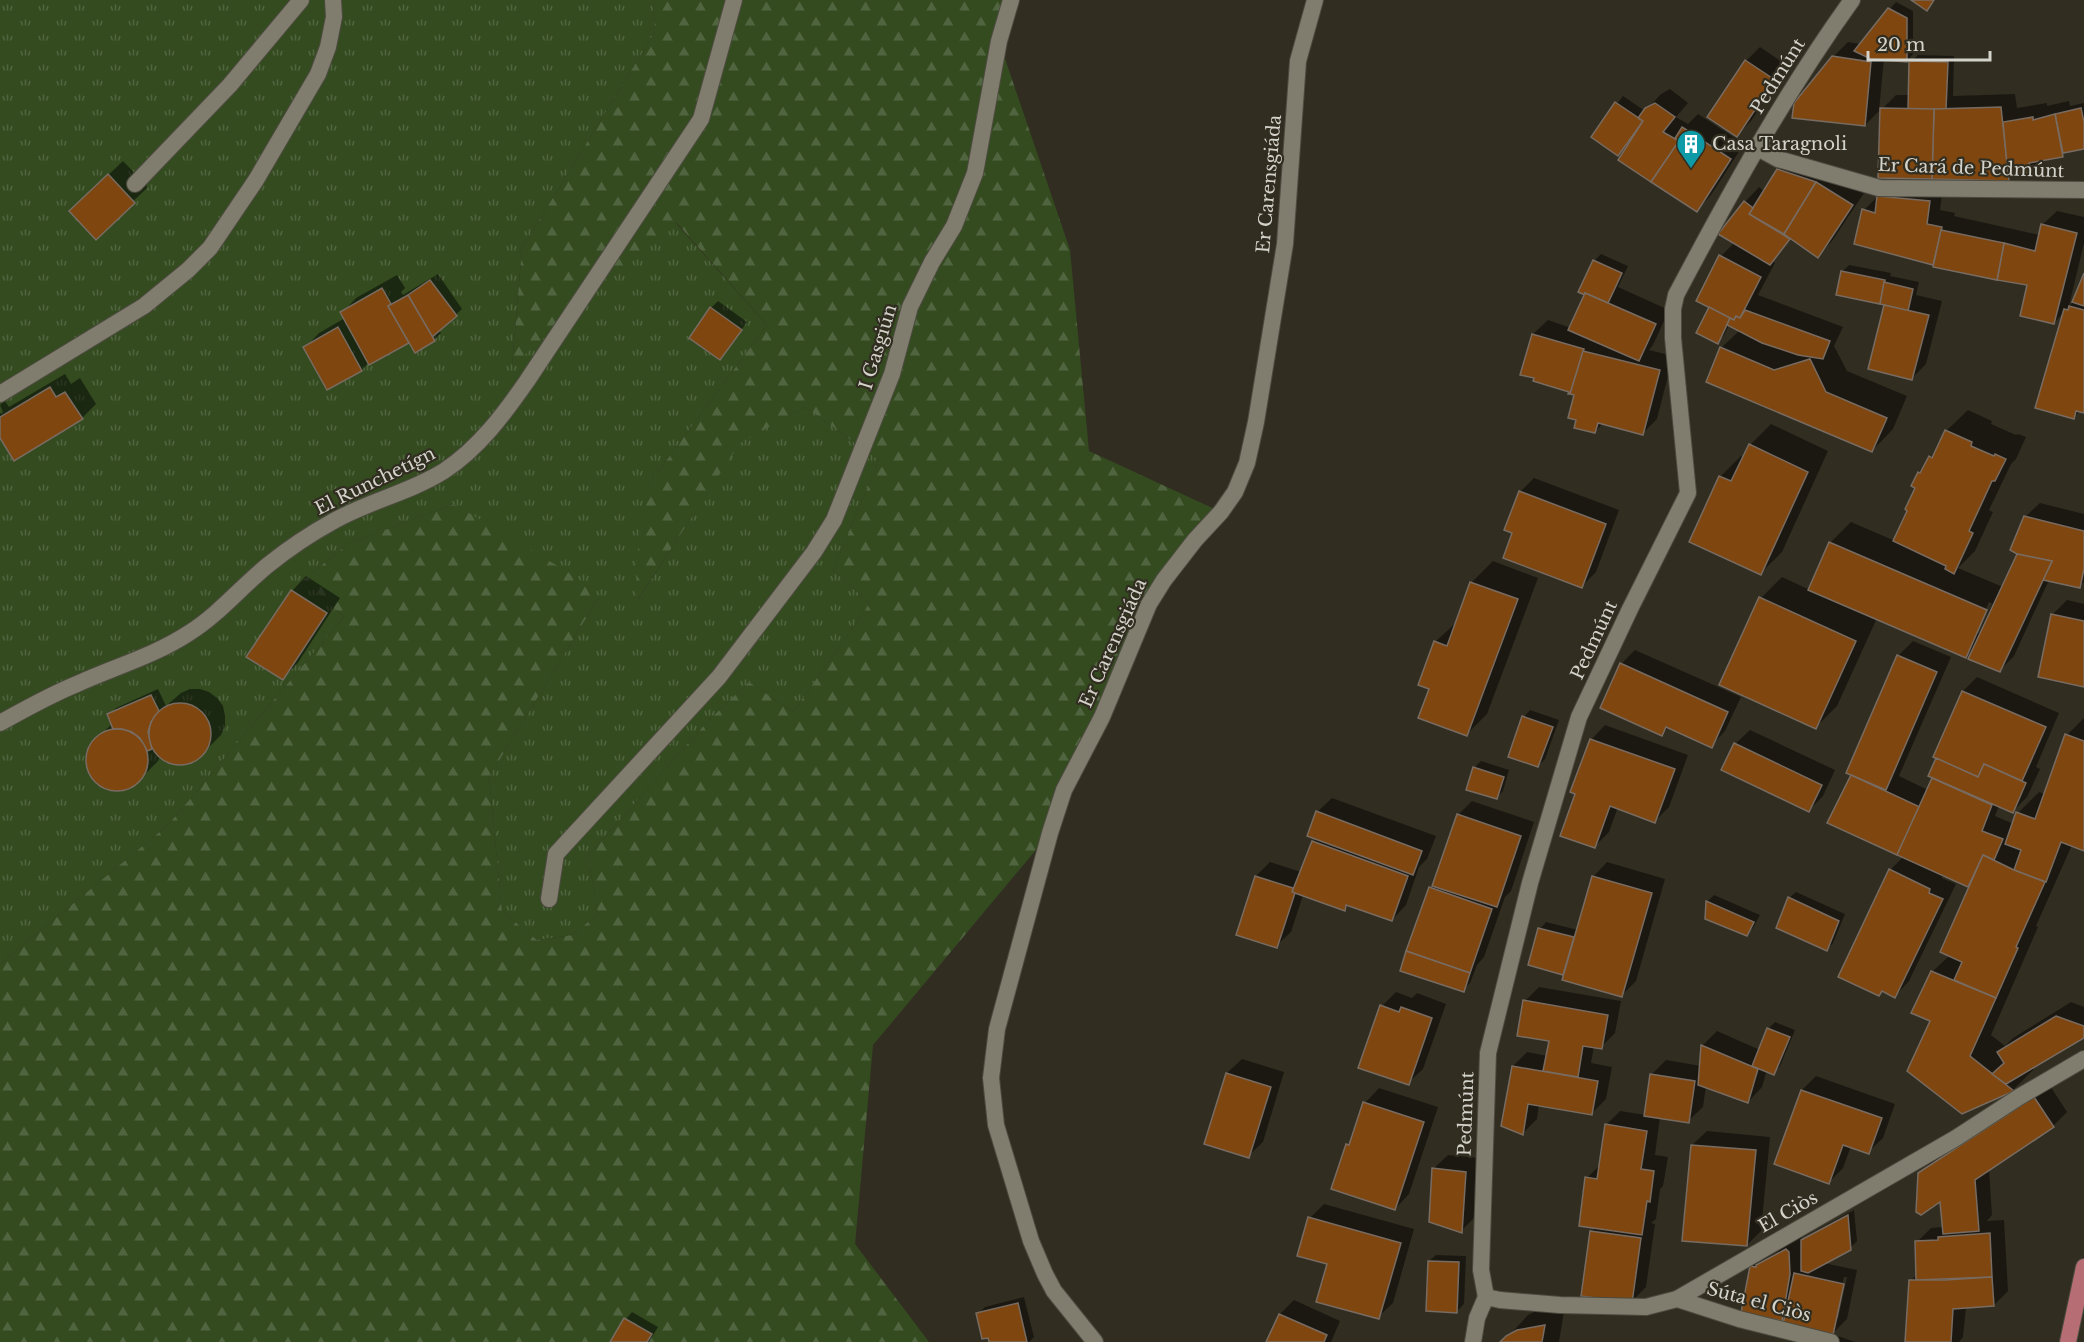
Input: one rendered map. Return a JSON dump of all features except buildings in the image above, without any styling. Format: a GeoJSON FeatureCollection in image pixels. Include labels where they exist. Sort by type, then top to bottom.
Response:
{"type":"FeatureCollection","features":[{"type":"Feature","properties":{"kind":"main road"},"geometry":{"type":"LineString","coordinates":[[2068,1342],[2084,1268]]}},
{"type":"Feature","properties":{"kind":"street"},"geometry":{"type":"LineString","coordinates":[[135,184],[230,85],[301,0]]}},
{"type":"Feature","properties":{"kind":"street"},"geometry":{"type":"LineString","coordinates":[[0,394],[144,306],[188,270],[210,248],[256,180],[318,74],[328,47],[334,17],[333,0]]}},
{"type":"Feature","properties":{"kind":"street","name":"El Runchetígn"},"geometry":{"type":"LineString","coordinates":[[0,723],[76,684],[161,649],[189,634],[268,565],[298,543],[366,505],[444,471],[471,449],[503,416],[701,119],[734,0]]}},
{"type":"Feature","properties":{"kind":"street","name":"I Gasgiún"},"geometry":{"type":"LineString","coordinates":[[549,899],[556,854],[719,677],[814,552],[834,520],[892,374],[910,307],[932,262],[954,226],[975,173],[999,41],[1011,0]]}},
{"type":"Feature","properties":{"kind":"street","name":"Er Carensgiáda"},"geometry":{"type":"LineString","coordinates":[[1095,1342],[1054,1291],[1031,1241],[996,1125],[991,1078],[997,1029],[1050,833],[1064,790],[1102,717],[1149,604],[1164,580],[1235,492],[1247,462],[1256,422],[1285,244],[1298,61],[1315,0]]}},
{"type":"Feature","properties":{"kind":"street","name":"Pedmúnt"},"geometry":{"type":"LineString","coordinates":[[1486,1297],[1480,1270],[1488,1053],[1530,883],[1579,717],[1688,493],[1673,338],[1673,309],[1676,295],[1756,147],[1819,46],[1852,0]]}},
{"type":"Feature","properties":{"kind":"street","name":"Er Cará de Pedmúnt"},"geometry":{"type":"LineString","coordinates":[[1756,147],[1778,159],[1879,188],[2084,190]]}},
{"type":"Feature","properties":{"kind":"street","name":"El Ciòs"},"geometry":{"type":"LineString","coordinates":[[1486,1297],[1560,1305],[1646,1307],[1677,1299],[1956,1138],[2019,1097],[2084,1059]]}},
{"type":"Feature","properties":{"kind":"street"},"geometry":{"type":"LineString","coordinates":[[1473,1342],[1477,1318],[1486,1297]]}},
{"type":"Feature","properties":{"kind":"street","name":"Súta el Ciòs"},"geometry":{"type":"LineString","coordinates":[[1677,1299],[1738,1319],[1832,1342]]}},
{"type":"Feature","properties":{"kind":"green space"},"geometry":{"type":"Polygon","coordinates":[[[0,0],[653,0],[655,32],[522,248],[512,365],[675,222],[767,325],[646,488],[638,600],[740,442],[805,407],[879,460],[833,570],[870,603],[793,712],[749,682],[708,721],[588,856],[598,914],[572,935],[537,940],[502,911],[489,777],[599,597],[454,504],[348,544],[303,580],[344,617],[168,825],[0,964],[0,0]]]}},
{"type":"Feature","properties":{"kind":"green space"},"geometry":{"type":"Polygon","coordinates":[[[653,0],[1011,0],[999,41],[1070,250],[1089,451],[1221,512],[1164,580],[1050,833],[873,1045],[855,1244],[929,1342],[0,1342],[0,964],[168,825],[344,617],[303,580],[348,544],[454,504],[576,577],[599,597],[489,777],[502,911],[537,940],[572,935],[598,914],[588,856],[708,721],[749,682],[793,712],[870,603],[833,570],[879,460],[805,407],[740,443],[637,601],[636,566],[646,488],[767,325],[676,222],[512,366],[522,248],[655,32],[653,0]]]}},
{"type":"Feature","properties":{"kind":"place","name":"Casa Taragnoli"},"geometry":{"type":"Point","coordinates":[1691,170]}}]}
